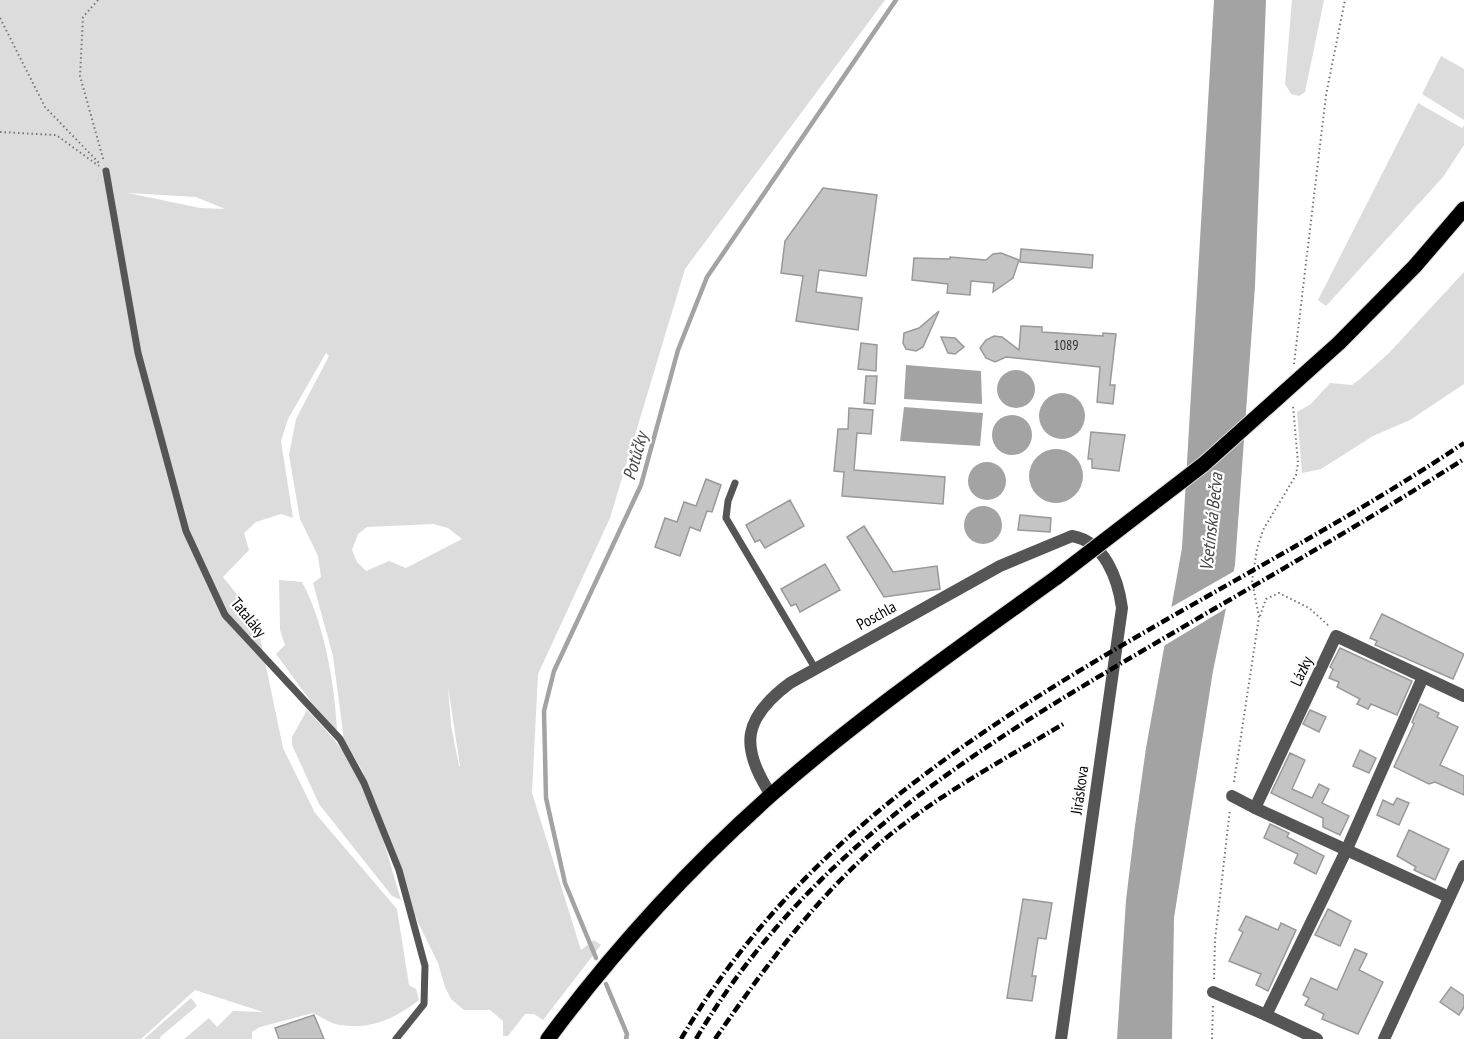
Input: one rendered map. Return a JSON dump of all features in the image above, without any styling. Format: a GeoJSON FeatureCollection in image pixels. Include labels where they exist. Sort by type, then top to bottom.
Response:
{"type":"FeatureCollection","features":[{"type":"Feature","properties":{"kind":"main road"},"geometry":{"type":"LineString","coordinates":[[548,1039],[608,962],[662,902],[771,795],[862,721],[1057,578],[1204,464],[1339,343],[1415,266],[1464,209]]}},
{"type":"Feature","properties":{"kind":"street","name":"Poschla"},"geometry":{"type":"LineString","coordinates":[[771,795],[753,757],[752,724],[758,712],[771,697],[815,668],[1010,562],[1072,536],[1080,538],[1098,551]]}},
{"type":"Feature","properties":{"kind":"street","name":"Jiráskova"},"geometry":{"type":"LineString","coordinates":[[1061,1039],[1122,608],[1117,580],[1111,566],[1098,551]]}},
{"type":"Feature","properties":{"kind":"street"},"geometry":{"type":"LineString","coordinates":[[1336,636],[1464,696]]}},
{"type":"Feature","properties":{"kind":"street","name":"Lázky"},"geometry":{"type":"LineString","coordinates":[[1255,808],[1336,636]]}},
{"type":"Feature","properties":{"kind":"street"},"geometry":{"type":"LineString","coordinates":[[1266,1015],[1346,850],[1423,677]]}},
{"type":"Feature","properties":{"kind":"street"},"geometry":{"type":"LineString","coordinates":[[1232,796],[1449,897]]}},
{"type":"Feature","properties":{"kind":"street"},"geometry":{"type":"LineString","coordinates":[[1383,1039],[1464,866]]}},
{"type":"Feature","properties":{"kind":"street"},"geometry":{"type":"LineString","coordinates":[[1213,992],[1317,1039]]}},
{"type":"Feature","properties":{"kind":"lane","name":"Tataláky"},"geometry":{"type":"LineString","coordinates":[[106,171],[138,353],[186,531],[225,615],[340,739],[364,783],[399,870],[425,966],[424,1005],[396,1039]]}},
{"type":"Feature","properties":{"kind":"lane"},"geometry":{"type":"LineString","coordinates":[[735,483],[728,501],[726,518],[815,668]]}},
{"type":"Feature","properties":{"kind":"path"},"geometry":{"type":"LineString","coordinates":[[98,0],[83,17],[80,76],[106,171]]}},
{"type":"Feature","properties":{"kind":"path"},"geometry":{"type":"LineString","coordinates":[[1294,365],[1326,95],[1345,0]]}},
{"type":"Feature","properties":{"kind":"path"},"geometry":{"type":"LineString","coordinates":[[0,18],[45,107],[106,171]]}},
{"type":"Feature","properties":{"kind":"path"},"geometry":{"type":"LineString","coordinates":[[0,132],[56,135],[106,171]]}},
{"type":"Feature","properties":{"kind":"path"},"geometry":{"type":"LineString","coordinates":[[1259,617],[1252,581],[1257,549],[1263,530],[1296,475],[1298,462],[1292,419],[1293,398]]}},
{"type":"Feature","properties":{"kind":"path"},"geometry":{"type":"LineString","coordinates":[[1212,1039],[1216,928],[1232,796],[1259,617],[1266,599],[1279,593],[1309,608],[1323,619],[1336,636]]}},
{"type":"Feature","properties":{"kind":"shaded area"},"geometry":{"type":"Polygon","coordinates":[[[0,0],[885,0],[685,269],[610,518],[538,674],[532,793],[581,950],[594,940],[601,945],[543,1020],[534,1014],[525,1014],[508,1036],[503,1036],[503,1021],[490,1010],[464,1010],[451,999],[438,963],[406,898],[363,772],[344,740],[333,656],[313,583],[321,577],[318,556],[300,519],[289,455],[296,419],[329,356],[326,353],[288,419],[281,441],[293,518],[281,514],[256,522],[244,533],[249,550],[223,577],[256,618],[283,748],[315,813],[397,909],[409,985],[416,989],[419,1000],[390,1018],[369,1025],[335,1024],[313,1013],[260,1027],[252,1032],[252,1039],[184,1039],[209,1018],[217,1027],[233,1011],[263,1012],[195,990],[141,1039],[0,1039],[0,0]],[[128,193],[200,208],[225,209],[196,197],[128,193]],[[433,524],[367,527],[358,534],[352,550],[357,562],[366,571],[389,561],[406,568],[462,539],[448,528],[433,524]],[[448,686],[451,725],[459,766],[460,766],[448,686]]]}},
{"type":"Feature","properties":{"kind":"shaded area"},"geometry":{"type":"Polygon","coordinates":[[[1292,0],[1324,0],[1305,92],[1299,96],[1291,94],[1285,84],[1292,0]]]}},
{"type":"Feature","properties":{"kind":"shaded area"},"geometry":{"type":"Polygon","coordinates":[[[1441,56],[1464,69],[1464,120],[1422,94],[1441,56]]]}},
{"type":"Feature","properties":{"kind":"shaded area"},"geometry":{"type":"Polygon","coordinates":[[[1418,103],[1462,128],[1464,125],[1464,145],[1443,177],[1326,306],[1318,300],[1418,103]]]}},
{"type":"Feature","properties":{"kind":"shaded area"},"geometry":{"type":"Polygon","coordinates":[[[1464,272],[1464,384],[1410,420],[1373,436],[1321,469],[1302,473],[1297,412],[1311,404],[1330,383],[1352,385],[1360,379],[1389,353],[1464,272]]]}},
{"type":"Feature","properties":{"kind":"shaded area"},"geometry":{"type":"Polygon","coordinates":[[[279,580],[302,582],[310,598],[327,654],[337,731],[312,703],[276,654],[285,645],[280,630],[279,580]]]}},
{"type":"Feature","properties":{"kind":"shaded area"},"geometry":{"type":"Polygon","coordinates":[[[307,710],[339,746],[358,775],[379,828],[401,900],[392,896],[319,804],[292,745],[292,737],[307,710]]]}},
{"type":"Feature","properties":{"kind":"shaded area"},"geometry":{"type":"Polygon","coordinates":[[[191,998],[197,1006],[160,1037],[161,1039],[144,1039],[191,998]]]}},
{"type":"Feature","properties":{"kind":"water","name":"Vsetínská Bečva"},"geometry":{"type":"Polygon","coordinates":[[[1214,0],[1266,0],[1255,286],[1235,565],[1213,671],[1174,918],[1172,1039],[1117,1039],[1126,900],[1135,826],[1146,748],[1182,548],[1214,0]]]}},
{"type":"Feature","properties":{"kind":"water"},"geometry":{"type":"Polygon","coordinates":[[[906,365],[981,371],[982,404],[904,399],[906,365]]]}},
{"type":"Feature","properties":{"kind":"water"},"geometry":{"type":"Polygon","coordinates":[[[1016,370],[1030,375],[1035,389],[1030,403],[1016,408],[1002,403],[997,389],[1002,375],[1016,370]]]}},
{"type":"Feature","properties":{"kind":"water"},"geometry":{"type":"Polygon","coordinates":[[[1062,393],[1071,394],[1078,400],[1084,407],[1084,425],[1078,432],[1071,438],[1062,439],[1053,438],[1046,432],[1040,425],[1039,416],[1040,407],[1046,400],[1053,394],[1062,393]]]}},
{"type":"Feature","properties":{"kind":"water"},"geometry":{"type":"Polygon","coordinates":[[[904,407],[983,413],[980,446],[900,441],[904,407]]]}},
{"type":"Feature","properties":{"kind":"water"},"geometry":{"type":"Polygon","coordinates":[[[1012,415],[1020,416],[1026,421],[1031,427],[1031,443],[1026,449],[1020,454],[1012,455],[1004,454],[998,449],[993,443],[992,435],[993,427],[998,421],[1004,416],[1012,415]]]}},
{"type":"Feature","properties":{"kind":"water"},"geometry":{"type":"Polygon","coordinates":[[[1056,449],[1066,451],[1075,457],[1081,466],[1083,476],[1081,486],[1075,495],[1066,501],[1056,503],[1046,501],[1037,495],[1031,486],[1029,476],[1031,466],[1037,457],[1046,451],[1056,449]]]}},
{"type":"Feature","properties":{"kind":"water"},"geometry":{"type":"Polygon","coordinates":[[[987,462],[1001,467],[1006,481],[1001,495],[987,500],[973,495],[968,481],[973,467],[987,462]]]}},
{"type":"Feature","properties":{"kind":"water"},"geometry":{"type":"Polygon","coordinates":[[[983,506],[990,507],[996,512],[1001,518],[1001,532],[996,538],[990,543],[983,544],[976,543],[970,538],[965,532],[964,525],[965,518],[970,512],[976,507],[983,506]]]}},
{"type":"Feature","properties":{"kind":"pier"},"geometry":{"type":"Polygon","coordinates":[[[1238,569],[1230,606],[1162,647],[1168,609],[1238,569]]]}},
{"type":"Feature","properties":{"kind":"building"},"geometry":{"type":"Polygon","coordinates":[[[823,188],[877,195],[866,276],[819,270],[816,292],[862,298],[858,330],[796,321],[803,276],[781,273],[785,241],[823,188]]]}},
{"type":"Feature","properties":{"kind":"building"},"geometry":{"type":"Polygon","coordinates":[[[1021,249],[1093,255],[1092,268],[1020,262],[1021,249]]]}},
{"type":"Feature","properties":{"kind":"building"},"geometry":{"type":"Polygon","coordinates":[[[1001,253],[1019,260],[1013,278],[993,292],[994,283],[971,281],[970,295],[947,293],[948,284],[912,280],[914,258],[950,259],[950,257],[986,260],[993,254],[1001,253]]]}},
{"type":"Feature","properties":{"kind":"building"},"geometry":{"type":"Polygon","coordinates":[[[939,311],[923,347],[916,351],[906,349],[903,343],[904,333],[919,328],[939,311]]]}},
{"type":"Feature","properties":{"kind":"building"},"geometry":{"type":"Polygon","coordinates":[[[1021,326],[1042,327],[1042,332],[1103,336],[1103,333],[1116,334],[1110,385],[1115,385],[1113,404],[1097,402],[1100,367],[1006,357],[995,362],[986,358],[980,348],[986,340],[994,336],[1002,337],[1019,350],[1021,326]]]}},
{"type":"Feature","properties":{"kind":"building"},"geometry":{"type":"Polygon","coordinates":[[[941,337],[955,338],[964,347],[955,354],[948,353],[941,337]]]}},
{"type":"Feature","properties":{"kind":"building"},"geometry":{"type":"Polygon","coordinates":[[[861,343],[877,345],[876,371],[858,369],[861,343]]]}},
{"type":"Feature","properties":{"kind":"building"},"geometry":{"type":"Polygon","coordinates":[[[866,376],[877,376],[875,404],[864,403],[866,376]]]}},
{"type":"Feature","properties":{"kind":"building"},"geometry":{"type":"Polygon","coordinates":[[[849,408],[873,410],[871,434],[857,433],[854,470],[945,477],[943,504],[842,496],[844,472],[834,471],[838,429],[848,429],[849,408]]]}},
{"type":"Feature","properties":{"kind":"building"},"geometry":{"type":"Polygon","coordinates":[[[1091,432],[1125,435],[1119,471],[1092,468],[1092,459],[1088,459],[1091,432]]]}},
{"type":"Feature","properties":{"kind":"building"},"geometry":{"type":"Polygon","coordinates":[[[706,479],[721,485],[712,512],[707,511],[700,531],[690,527],[680,556],[655,547],[665,518],[677,522],[684,502],[696,506],[706,479]]]}},
{"type":"Feature","properties":{"kind":"building"},"geometry":{"type":"Polygon","coordinates":[[[790,500],[804,526],[765,548],[760,540],[755,542],[746,525],[790,500]]]}},
{"type":"Feature","properties":{"kind":"building"},"geometry":{"type":"Polygon","coordinates":[[[1020,515],[1051,518],[1050,532],[1018,530],[1020,515]]]}},
{"type":"Feature","properties":{"kind":"building"},"geometry":{"type":"Polygon","coordinates":[[[864,526],[893,572],[937,566],[940,589],[884,597],[847,537],[864,526]]]}},
{"type":"Feature","properties":{"kind":"building"},"geometry":{"type":"Polygon","coordinates":[[[825,564],[840,590],[800,612],[796,604],[791,606],[781,589],[825,564]]]}},
{"type":"Feature","properties":{"kind":"building"},"geometry":{"type":"Polygon","coordinates":[[[1382,614],[1464,654],[1453,679],[1375,645],[1377,641],[1370,638],[1382,614]]]}},
{"type":"Feature","properties":{"kind":"building"},"geometry":{"type":"Polygon","coordinates":[[[1340,648],[1412,681],[1397,715],[1371,704],[1368,709],[1357,704],[1360,699],[1337,687],[1339,682],[1329,678],[1333,669],[1330,667],[1340,648]]]}},
{"type":"Feature","properties":{"kind":"building"},"geometry":{"type":"Polygon","coordinates":[[[1420,704],[1439,713],[1437,717],[1458,727],[1440,765],[1464,776],[1464,795],[1435,782],[1429,784],[1394,767],[1414,724],[1412,722],[1420,704]]]}},
{"type":"Feature","properties":{"kind":"building"},"geometry":{"type":"Polygon","coordinates":[[[1310,710],[1326,717],[1319,732],[1303,724],[1310,710]]]}},
{"type":"Feature","properties":{"kind":"building"},"geometry":{"type":"Polygon","coordinates":[[[1360,750],[1376,758],[1369,773],[1353,766],[1360,750]]]}},
{"type":"Feature","properties":{"kind":"building"},"geometry":{"type":"Polygon","coordinates":[[[1290,753],[1305,760],[1292,789],[1312,798],[1319,784],[1329,789],[1322,803],[1349,816],[1340,835],[1323,827],[1323,818],[1271,793],[1290,753]]]}},
{"type":"Feature","properties":{"kind":"building"},"geometry":{"type":"Polygon","coordinates":[[[1397,798],[1409,803],[1399,825],[1377,815],[1383,800],[1393,805],[1397,798]]]}},
{"type":"Feature","properties":{"kind":"building"},"geometry":{"type":"Polygon","coordinates":[[[1270,824],[1289,833],[1287,837],[1324,856],[1316,874],[1294,863],[1298,854],[1264,838],[1270,824]]]}},
{"type":"Feature","properties":{"kind":"building"},"geometry":{"type":"Polygon","coordinates":[[[1409,830],[1449,849],[1435,880],[1414,870],[1416,867],[1397,856],[1409,830]]]}},
{"type":"Feature","properties":{"kind":"building"},"geometry":{"type":"Polygon","coordinates":[[[1023,899],[1052,903],[1046,939],[1038,938],[1032,976],[1036,976],[1032,1001],[1007,998],[1023,899]]]}},
{"type":"Feature","properties":{"kind":"building"},"geometry":{"type":"Polygon","coordinates":[[[1328,909],[1351,921],[1340,946],[1315,935],[1328,909]]]}},
{"type":"Feature","properties":{"kind":"building"},"geometry":{"type":"Polygon","coordinates":[[[1246,916],[1278,930],[1281,923],[1296,930],[1268,991],[1256,985],[1261,974],[1229,961],[1243,932],[1239,930],[1246,916]]]}},
{"type":"Feature","properties":{"kind":"building"},"geometry":{"type":"Polygon","coordinates":[[[1355,949],[1367,954],[1359,970],[1383,982],[1358,1034],[1322,1019],[1324,1014],[1305,1005],[1309,998],[1303,995],[1311,978],[1337,990],[1355,949]]]}},
{"type":"Feature","properties":{"kind":"building"},"geometry":{"type":"Polygon","coordinates":[[[1451,987],[1464,996],[1464,1007],[1459,1015],[1440,1002],[1451,987]]]}},
{"type":"Feature","properties":{"kind":"building"},"geometry":{"type":"Polygon","coordinates":[[[314,1015],[324,1039],[279,1039],[275,1028],[314,1015]]]}},
{"type":"Feature","properties":{"kind":"waterway","name":"Potůčky"},"geometry":{"type":"LineString","coordinates":[[596,958],[565,883],[546,798],[544,711],[554,671],[641,485],[678,350],[707,277],[896,0]]}},
{"type":"Feature","properties":{"kind":"waterway","name":"Potůčky"},"geometry":{"type":"LineString","coordinates":[[606,984],[627,1034],[626,1039]]}},
{"type":"Feature","properties":{"kind":"railway"},"geometry":{"type":"LineString","coordinates":[[681,1039],[754,935],[839,846],[934,768],[1036,698],[1142,633],[1359,509],[1464,443]]}},
{"type":"Feature","properties":{"kind":"railway"},"geometry":{"type":"LineString","coordinates":[[696,1039],[739,974],[787,915],[840,862],[896,813],[955,769],[1082,686],[1347,531],[1464,459]]}},
{"type":"Feature","properties":{"kind":"railway"},"geometry":{"type":"LineString","coordinates":[[715,1039],[755,982],[798,927],[869,852],[937,801],[1065,723]]}}]}
